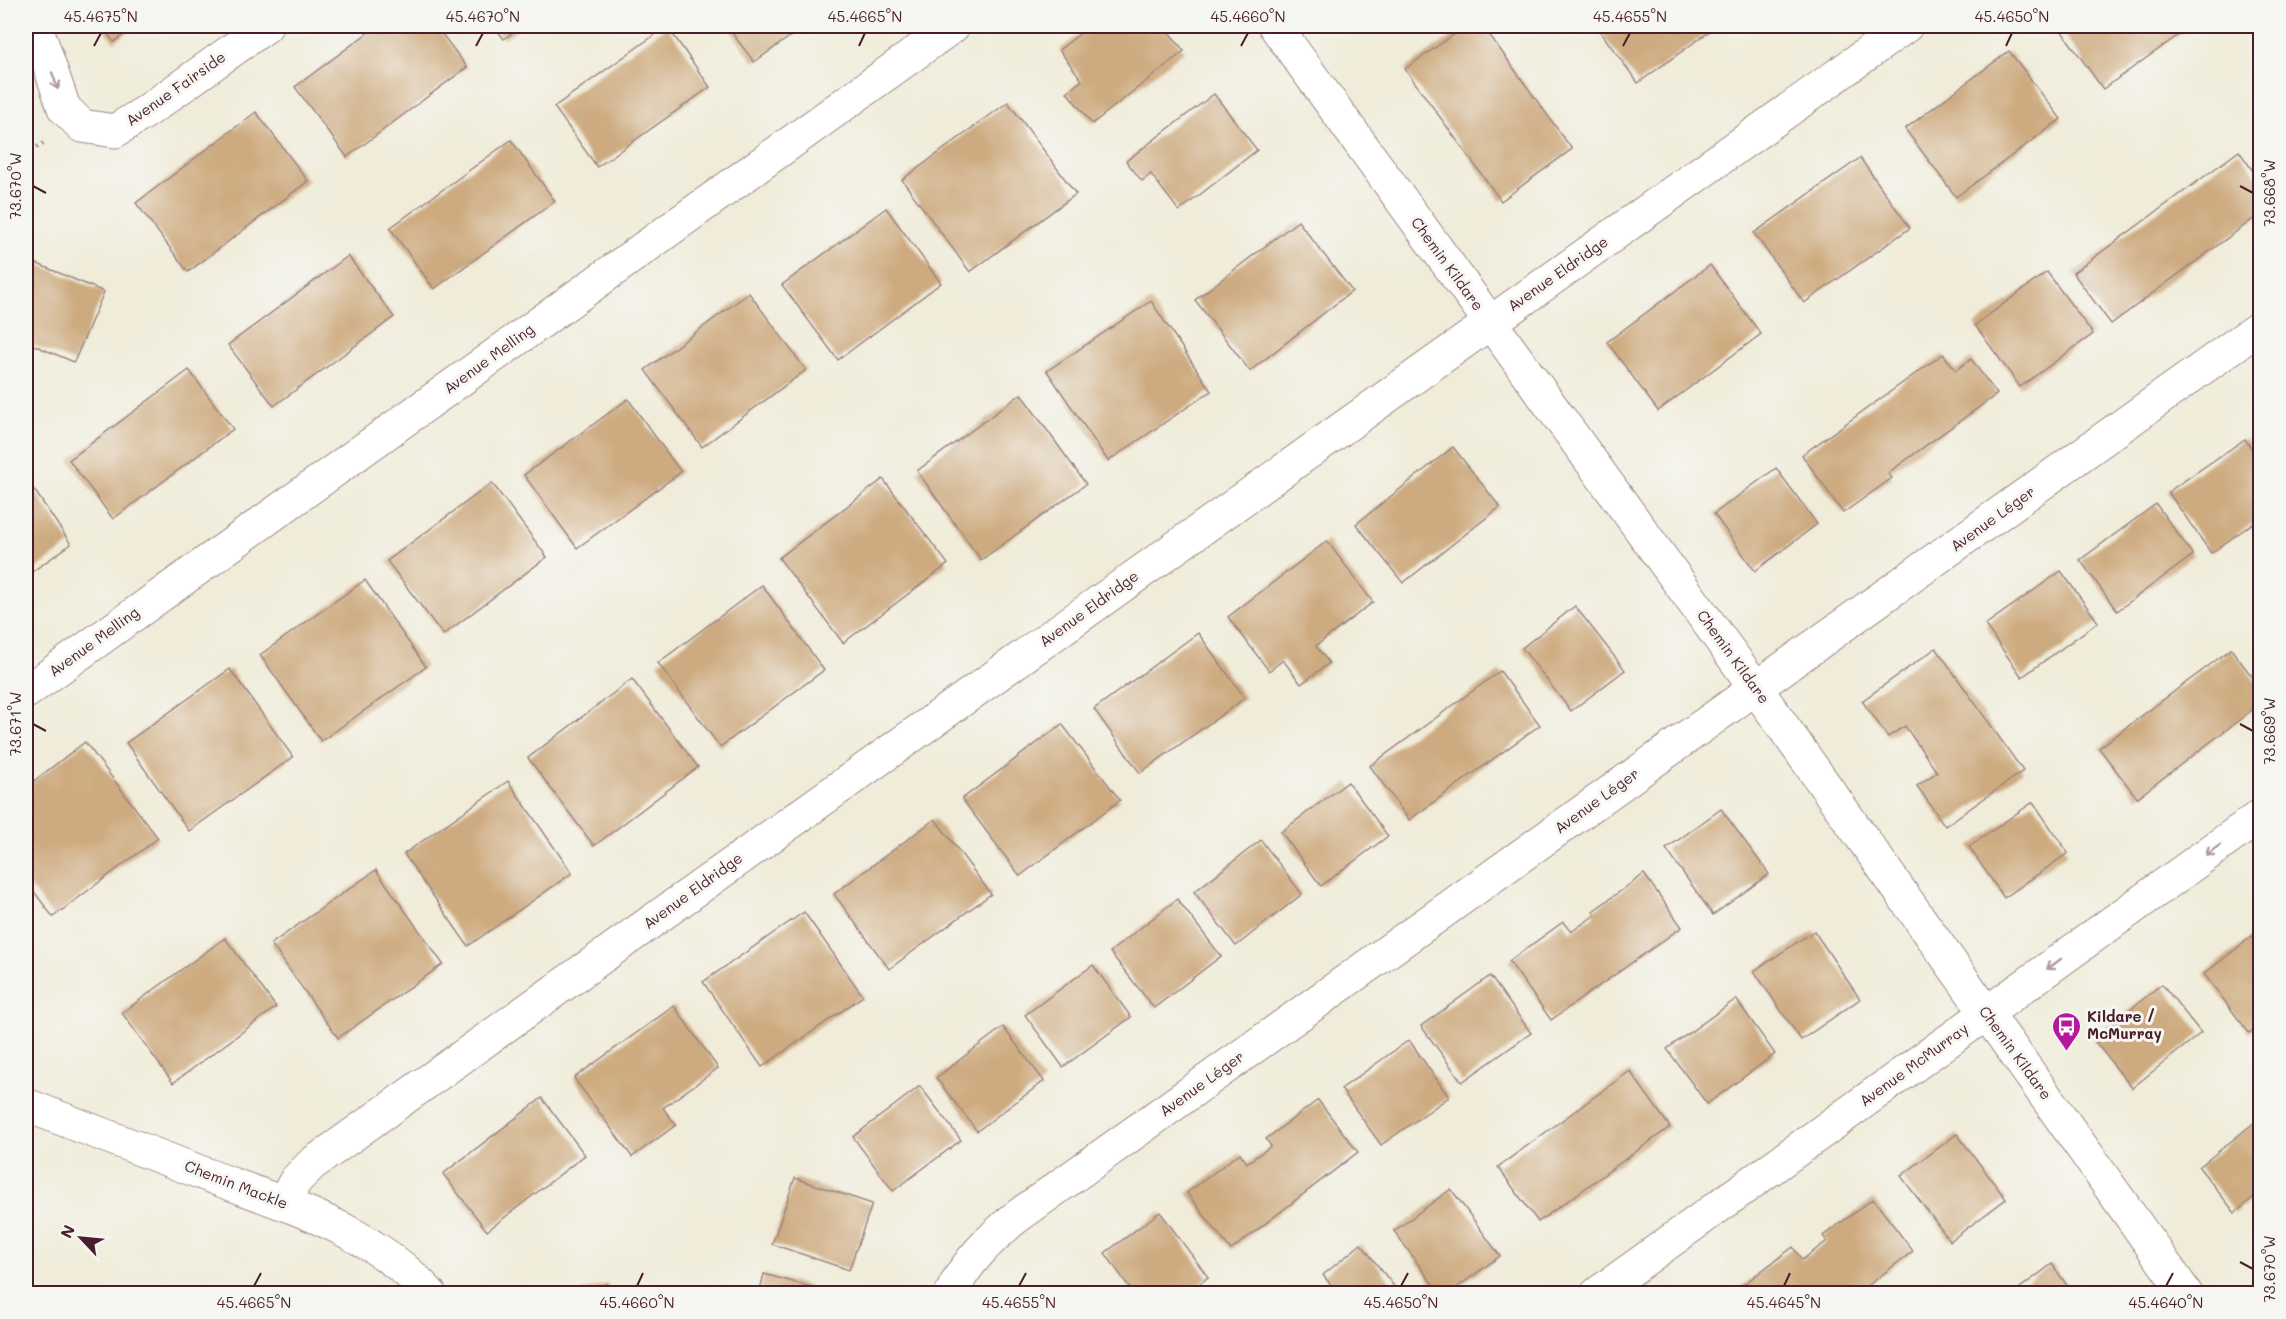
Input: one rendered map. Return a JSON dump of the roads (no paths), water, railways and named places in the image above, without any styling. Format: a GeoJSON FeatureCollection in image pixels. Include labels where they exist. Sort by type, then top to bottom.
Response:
{"type":"FeatureCollection","features":[{"type":"Feature","properties":{"kind":"street","name":"Avenue Fairside"},"geometry":{"type":"LineString","coordinates":[[36,26],[64,108],[82,126],[115,131],[147,111],[266,26]]}},
{"type":"Feature","properties":{"kind":"street","name":"Avenue Melling"},"geometry":{"type":"LineString","coordinates":[[26,692],[953,26]]}},
{"type":"Feature","properties":{"kind":"street","name":"Chemin Kildare"},"geometry":{"type":"LineString","coordinates":[[1275,26],[1755,687],[2186,1293]]}},
{"type":"Feature","properties":{"kind":"street","name":"Avenue Eldridge"},"geometry":{"type":"LineString","coordinates":[[283,1203],[296,1180],[312,1164],[1906,26]]}},
{"type":"Feature","properties":{"kind":"street","name":"Avenue Léger"},"geometry":{"type":"LineString","coordinates":[[951,1293],[965,1269],[981,1250],[1015,1218],[2260,327]]}},
{"type":"Feature","properties":{"kind":"street","name":"Avenue McMurray"},"geometry":{"type":"LineString","coordinates":[[1597,1293],[2260,816]]}},
{"type":"Feature","properties":{"kind":"street","name":"Chemin Mackle"},"geometry":{"type":"LineString","coordinates":[[26,1105],[283,1203],[347,1230],[400,1265],[430,1293]]}},
{"type":"Feature","properties":{"kind":"place","name":"Kildare / McMurray"},"geometry":{"type":"Point","coordinates":[2066,1052]}}]}
